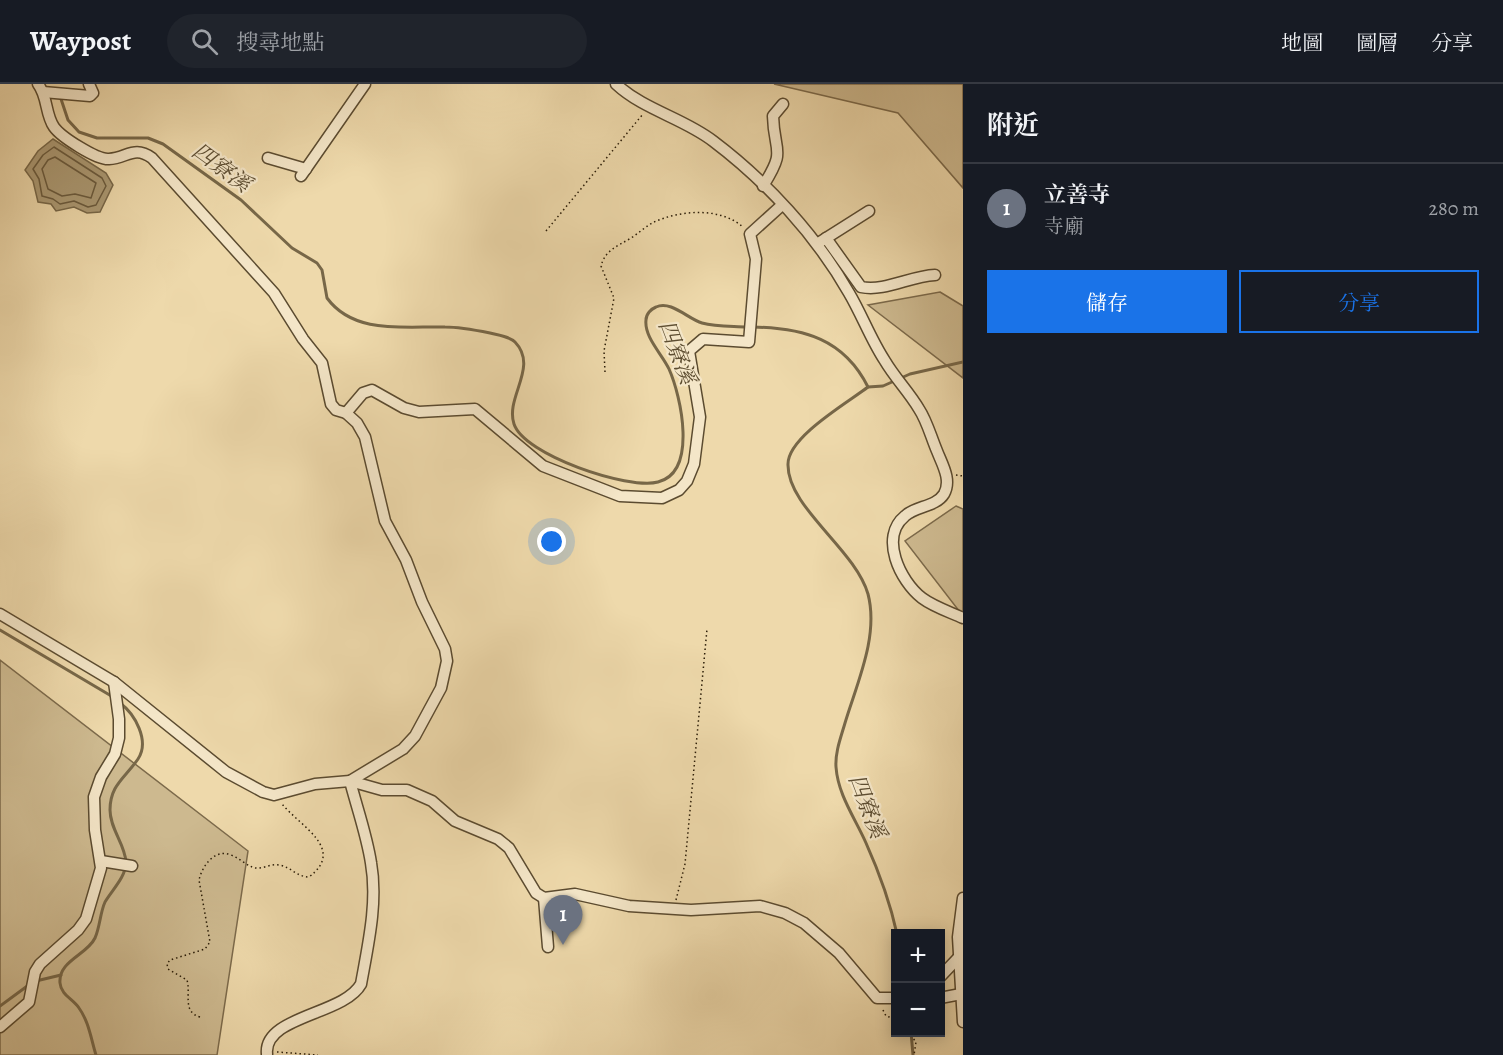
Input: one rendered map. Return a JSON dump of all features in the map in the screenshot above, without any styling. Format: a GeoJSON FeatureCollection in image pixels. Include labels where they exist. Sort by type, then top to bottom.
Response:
{"type":"FeatureCollection","features":[{"type":"Feature","properties":{"kind":"street"},"geometry":{"type":"LineString","coordinates":[[40,88],[90,96],[93,93],[89,84]]}},
{"type":"Feature","properties":{"kind":"street"},"geometry":{"type":"LineString","coordinates":[[268,158],[303,172],[365,84]]}},
{"type":"Feature","properties":{"kind":"street"},"geometry":{"type":"LineString","coordinates":[[616,84],[649,106],[704,134],[822,241],[861,287],[871,289],[917,276],[935,275]]}},
{"type":"Feature","properties":{"kind":"street"},"geometry":{"type":"LineString","coordinates":[[40,88],[54,128],[96,157],[116,158],[135,150],[144,152],[152,158],[274,293],[303,339],[322,363],[331,404],[336,410],[346,413],[357,423],[365,437],[385,521],[406,560],[422,602],[440,636],[447,661],[441,688],[415,736],[403,748],[350,781]]}},
{"type":"Feature","properties":{"kind":"street"},"geometry":{"type":"LineString","coordinates":[[763,186],[778,159],[779,148],[773,116],[783,104]]}},
{"type":"Feature","properties":{"kind":"street"},"geometry":{"type":"LineString","coordinates":[[346,413],[363,393],[372,390],[404,408],[419,412],[475,409],[543,466],[620,496],[663,498],[679,490],[687,481],[694,465],[700,417],[689,351],[703,339],[749,342],[754,315],[756,259],[750,234],[782,205]]}},
{"type":"Feature","properties":{"kind":"street"},"geometry":{"type":"LineString","coordinates":[[822,241],[869,211]]}},
{"type":"Feature","properties":{"kind":"street"},"geometry":{"type":"LineString","coordinates":[[822,241],[894,375],[921,410],[946,474],[944,494],[937,501],[907,513],[896,524],[893,535],[896,560],[910,586],[922,598],[963,618]]}},
{"type":"Feature","properties":{"kind":"street"},"geometry":{"type":"LineString","coordinates":[[0,614],[114,682],[226,772],[263,792],[274,795],[315,784],[350,781],[382,790],[407,790],[432,801],[455,821],[498,839],[509,848],[536,893],[544,898],[575,894],[629,906],[673,909],[760,906],[785,913],[804,923],[839,953],[878,998],[891,998]]}},
{"type":"Feature","properties":{"kind":"street"},"geometry":{"type":"LineString","coordinates":[[0,1028],[29,1002],[35,972],[40,964],[78,930],[86,919],[101,861],[95,830],[94,798],[100,777],[116,754],[119,738],[114,682]]}},
{"type":"Feature","properties":{"kind":"street"},"geometry":{"type":"LineString","coordinates":[[267,1054],[268,1041],[276,1033],[295,1021],[345,1002],[356,993],[361,984],[372,916],[373,879],[371,862],[350,781]]}},
{"type":"Feature","properties":{"kind":"street"},"geometry":{"type":"LineString","coordinates":[[101,861],[132,866]]}},
{"type":"Feature","properties":{"kind":"street"},"geometry":{"type":"LineString","coordinates":[[544,898],[548,948]]}},
{"type":"Feature","properties":{"kind":"street"},"geometry":{"type":"LineString","coordinates":[[963,898],[958,937],[963,1022]]}},
{"type":"Feature","properties":{"kind":"street"},"geometry":{"type":"LineString","coordinates":[[945,971],[959,957]]}},
{"type":"Feature","properties":{"kind":"street"},"geometry":{"type":"LineString","coordinates":[[945,997],[961,994]]}},
{"type":"Feature","properties":{"kind":"path"},"geometry":{"type":"LineString","coordinates":[[546,231],[649,106]]}},
{"type":"Feature","properties":{"kind":"path"},"geometry":{"type":"LineString","coordinates":[[605,372],[604,351],[614,298],[601,266],[608,252],[653,223],[674,216],[703,212],[724,215],[750,234]]}},
{"type":"Feature","properties":{"kind":"path"},"geometry":{"type":"LineString","coordinates":[[673,909],[686,864],[707,629]]}},
{"type":"Feature","properties":{"kind":"path"},"geometry":{"type":"LineString","coordinates":[[200,1017],[190,1012],[188,1008],[187,980],[168,969],[167,964],[170,960],[205,949],[210,942],[199,880],[201,870],[210,859],[219,854],[229,854],[254,868],[278,865],[302,877],[309,877],[323,862],[325,853],[321,842],[274,795]]}},
{"type":"Feature","properties":{"kind":"path"},"geometry":{"type":"LineString","coordinates":[[878,998],[886,1016],[891,1018]]}},
{"type":"Feature","properties":{"kind":"path"},"geometry":{"type":"LineString","coordinates":[[912,1037],[916,1042],[914,1055]]}},
{"type":"Feature","properties":{"kind":"path"},"geometry":{"type":"LineString","coordinates":[[267,1054],[297,1051],[318,1055]]}},
{"type":"Feature","properties":{"kind":"shaded area"},"geometry":{"type":"Polygon","coordinates":[[[774,84],[963,84],[963,188],[898,113],[774,84]]]}},
{"type":"Feature","properties":{"kind":"shaded area"},"geometry":{"type":"Polygon","coordinates":[[[940,292],[963,306],[963,378],[868,305],[940,292]]]}},
{"type":"Feature","properties":{"kind":"shaded area"},"geometry":{"type":"Polygon","coordinates":[[[956,506],[963,509],[963,616],[905,541],[956,506]]]}},
{"type":"Feature","properties":{"kind":"shaded area"},"geometry":{"type":"Polygon","coordinates":[[[0,660],[248,851],[217,1055],[0,1055],[0,660]]]}},
{"type":"Feature","properties":{"kind":"water"},"geometry":{"type":"Polygon","coordinates":[[[53,139],[106,173],[113,185],[100,212],[87,213],[74,207],[56,211],[51,204],[38,202],[33,181],[25,170],[38,151],[53,139]]]}},
{"type":"Feature","properties":{"kind":"waterway","name":"四寮溪"},"geometry":{"type":"LineString","coordinates":[[60,96],[68,120],[79,132],[97,138],[148,138],[163,144],[241,200],[292,248],[317,263],[322,270],[327,298],[338,310],[351,318],[381,326],[462,328],[500,335],[513,340],[524,362],[512,414],[514,424],[522,436],[536,447],[578,468],[624,481],[644,483],[658,482],[670,475],[678,464],[682,449],[681,414],[674,381],[648,333],[646,318],[651,310],[668,306],[702,323],[747,327]]}},
{"type":"Feature","properties":{"kind":"waterway","name":"四寮溪"},"geometry":{"type":"LineString","coordinates":[[753,327],[789,330],[821,339],[835,347],[847,358],[868,387],[833,411],[808,432],[791,454],[788,464],[791,480],[798,496],[850,561],[861,577],[868,594],[871,610],[869,643],[836,756],[836,767],[843,797],[880,876],[896,929]]}},
{"type":"Feature","properties":{"kind":"waterway"},"geometry":{"type":"LineString","coordinates":[[868,387],[883,386],[910,374],[963,362]]}},
{"type":"Feature","properties":{"kind":"waterway"},"geometry":{"type":"LineString","coordinates":[[0,630],[113,697]]}},
{"type":"Feature","properties":{"kind":"waterway"},"geometry":{"type":"LineString","coordinates":[[96,1055],[82,1013],[63,991],[60,983],[64,969],[95,938],[105,902],[125,868],[125,855],[112,824],[111,801],[115,788],[138,759],[142,736],[131,714],[120,703]]}},
{"type":"Feature","properties":{"kind":"waterway"},"geometry":{"type":"LineString","coordinates":[[36,981],[61,975]]}},
{"type":"Feature","properties":{"kind":"waterway"},"geometry":{"type":"LineString","coordinates":[[0,1006],[30,984]]}},
{"type":"Feature","properties":{"kind":"waterway","name":"四寮溪"},"geometry":{"type":"LineString","coordinates":[[911,1037],[913,1055]]}},
{"type":"Feature","properties":{"kind":"place","name":"立善寺"},"geometry":{"type":"Point","coordinates":[563,945]}}]}
